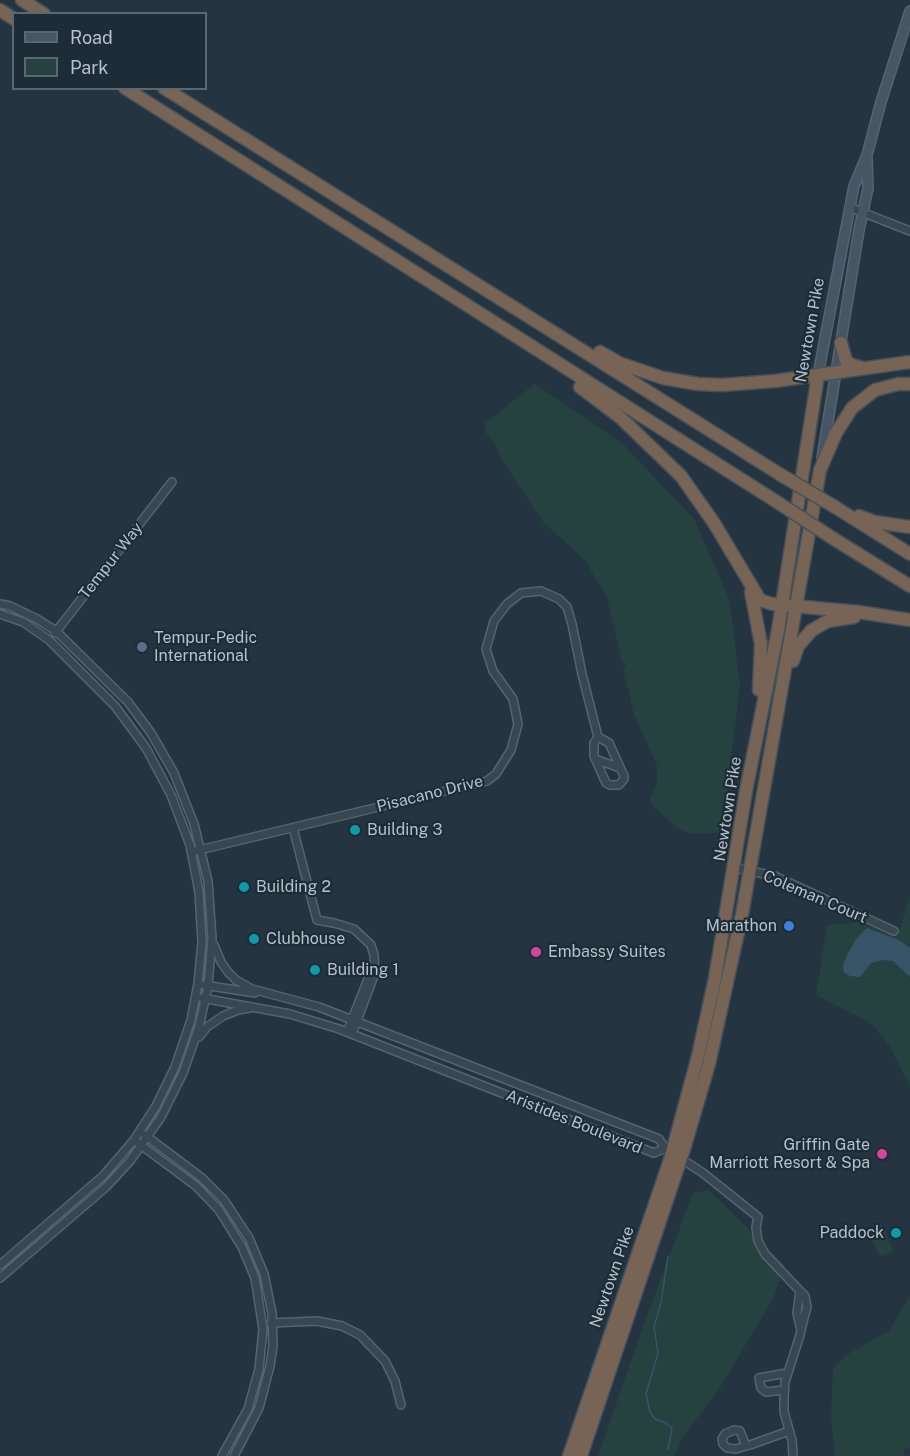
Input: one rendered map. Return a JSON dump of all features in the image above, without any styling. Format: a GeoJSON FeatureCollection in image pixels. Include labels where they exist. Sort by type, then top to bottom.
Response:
{"type":"FeatureCollection","features":[{"type":"Feature","properties":{"kind":"highway"},"geometry":{"type":"LineString","coordinates":[[22,0],[41,12]]}},
{"type":"Feature","properties":{"kind":"highway"},"geometry":{"type":"LineString","coordinates":[[128,90],[382,250],[514,337],[910,586]]}},
{"type":"Feature","properties":{"kind":"highway"},"geometry":{"type":"LineString","coordinates":[[167,90],[910,554]]}},
{"type":"Feature","properties":{"kind":"highway"},"geometry":{"type":"LineString","coordinates":[[511,305],[620,363],[663,378],[698,384],[722,385],[910,362]]}},
{"type":"Feature","properties":{"kind":"highway"},"geometry":{"type":"LineString","coordinates":[[514,337],[621,418],[681,476],[714,523],[760,600],[765,603],[910,620]]}},
{"type":"Feature","properties":{"kind":"highway"},"geometry":{"type":"LineString","coordinates":[[842,343],[846,361],[852,365],[867,367]]}},
{"type":"Feature","properties":{"kind":"highway","name":"Newtown Pike"},"geometry":{"type":"LineString","coordinates":[[580,1456],[673,1153],[703,1034],[782,605],[818,375]]}},
{"type":"Feature","properties":{"kind":"highway"},"geometry":{"type":"LineString","coordinates":[[820,470],[836,433],[852,408],[875,390],[898,384],[910,384]]}},
{"type":"Feature","properties":{"kind":"highway","name":"Newtown Pike"},"geometry":{"type":"LineString","coordinates":[[569,1456],[673,1153],[714,1044],[731,971],[750,870],[820,470]]}},
{"type":"Feature","properties":{"kind":"highway"},"geometry":{"type":"LineString","coordinates":[[835,507],[876,522],[910,527]]}},
{"type":"Feature","properties":{"kind":"highway"},"geometry":{"type":"LineString","coordinates":[[746,791],[761,656],[758,619],[748,582]]}},
{"type":"Feature","properties":{"kind":"highway"},"geometry":{"type":"LineString","coordinates":[[772,746],[798,646],[812,630],[828,621],[846,617],[882,616]]}},
{"type":"Feature","properties":{"kind":"main road","name":"Newtown Pike"},"geometry":{"type":"LineString","coordinates":[[818,375],[854,186],[867,155],[899,44],[907,31],[910,11]]}},
{"type":"Feature","properties":{"kind":"main road"},"geometry":{"type":"LineString","coordinates":[[899,44],[910,47]]}},
{"type":"Feature","properties":{"kind":"main road","name":"Newtown Pike"},"geometry":{"type":"LineString","coordinates":[[820,470],[868,188],[867,155]]}},
{"type":"Feature","properties":{"kind":"street"},"geometry":{"type":"LineString","coordinates":[[849,207],[910,231]]}},
{"type":"Feature","properties":{"kind":"street","name":"Tempur Way"},"geometry":{"type":"LineString","coordinates":[[49,640],[172,482]]}},
{"type":"Feature","properties":{"kind":"street","name":"Pisacano Drive"},"geometry":{"type":"LineString","coordinates":[[191,852],[488,781],[496,774],[512,750],[518,724],[513,699],[493,671],[486,649],[494,621],[507,604],[521,593],[541,591],[559,599],[567,607],[598,737]]}},
{"type":"Feature","properties":{"kind":"street"},"geometry":{"type":"LineString","coordinates":[[0,604],[10,606],[37,619],[56,631],[128,702],[164,754],[185,798],[202,850],[210,902],[212,938],[206,998],[194,1044],[174,1092],[148,1137],[106,1187],[0,1278]]}},
{"type":"Feature","properties":{"kind":"street"},"geometry":{"type":"LineString","coordinates":[[0,614],[23,622],[49,640],[115,706],[153,760],[178,812],[191,852],[199,892],[202,942],[196,997],[186,1036],[175,1067],[156,1106],[134,1140],[91,1187],[1,1263],[9,1271]]}},
{"type":"Feature","properties":{"kind":"street"},"geometry":{"type":"LineString","coordinates":[[598,737],[609,743],[620,768],[624,780],[619,785],[606,783],[595,759],[594,742],[598,737]]}},
{"type":"Feature","properties":{"kind":"street"},"geometry":{"type":"LineString","coordinates":[[153,760],[164,754]]}},
{"type":"Feature","properties":{"kind":"street"},"geometry":{"type":"LineString","coordinates":[[595,759],[620,768]]}},
{"type":"Feature","properties":{"kind":"street"},"geometry":{"type":"LineString","coordinates":[[293,828],[317,920],[354,929],[371,945],[375,973],[350,1033]]}},
{"type":"Feature","properties":{"kind":"street","name":"Coleman Court"},"geometry":{"type":"LineString","coordinates":[[735,868],[774,876],[894,931]]}},
{"type":"Feature","properties":{"kind":"street","name":"Aristides Boulevard"},"geometry":{"type":"LineString","coordinates":[[212,938],[221,962],[236,980],[252,989],[319,1007],[355,1020],[659,1139],[673,1153]]}},
{"type":"Feature","properties":{"kind":"street","name":"Aristides Boulevard"},"geometry":{"type":"LineString","coordinates":[[198,984],[285,998]]}},
{"type":"Feature","properties":{"kind":"street","name":"Aristides Boulevard"},"geometry":{"type":"LineString","coordinates":[[196,997],[266,1009],[315,1021],[654,1153],[673,1153]]}},
{"type":"Feature","properties":{"kind":"street","name":"Aristides Boulevard"},"geometry":{"type":"LineString","coordinates":[[194,1044],[207,1027],[223,1016],[247,1008],[266,1009]]}},
{"type":"Feature","properties":{"kind":"street"},"geometry":{"type":"LineString","coordinates":[[140,1131],[202,1178],[224,1200],[253,1245],[264,1274],[273,1323],[273,1346],[264,1393],[253,1423],[234,1456]]}},
{"type":"Feature","properties":{"kind":"street"},"geometry":{"type":"LineString","coordinates":[[134,1140],[196,1186],[226,1220],[242,1247],[259,1296],[262,1325],[260,1370],[242,1420],[222,1456]]}},
{"type":"Feature","properties":{"kind":"street"},"geometry":{"type":"LineString","coordinates":[[673,1153],[703,1173],[758,1217],[756,1227],[758,1241],[765,1254],[807,1300],[784,1390],[784,1412],[793,1456]]}},
{"type":"Feature","properties":{"kind":"street"},"geometry":{"type":"LineString","coordinates":[[262,1325],[317,1321],[342,1326],[360,1335],[386,1361],[401,1404]]}},
{"type":"Feature","properties":{"kind":"street"},"geometry":{"type":"LineString","coordinates":[[784,1390],[766,1392],[761,1388],[759,1378],[787,1373]]}},
{"type":"Feature","properties":{"kind":"street"},"geometry":{"type":"LineString","coordinates":[[746,1446],[789,1431]]}},
{"type":"Feature","properties":{"kind":"green space"},"geometry":{"type":"Polygon","coordinates":[[[535,384],[622,443],[694,519],[730,601],[740,687],[721,833],[691,834],[681,830],[653,807],[650,798],[657,785],[657,766],[634,714],[623,667],[626,664],[622,662],[607,597],[584,559],[543,522],[502,460],[495,443],[486,433],[484,424],[535,384]]]}},
{"type":"Feature","properties":{"kind":"green space"},"geometry":{"type":"Polygon","coordinates":[[[910,895],[910,1087],[890,1046],[870,1022],[816,995],[827,925],[859,922],[898,935],[910,895]]]}},
{"type":"Feature","properties":{"kind":"green space"},"geometry":{"type":"Polygon","coordinates":[[[709,1190],[784,1265],[773,1299],[721,1386],[680,1441],[675,1456],[598,1456],[693,1193],[709,1190]]]}},
{"type":"Feature","properties":{"kind":"green space"},"geometry":{"type":"Polygon","coordinates":[[[881,1224],[894,1251],[883,1256],[879,1255],[867,1231],[881,1224]]]}},
{"type":"Feature","properties":{"kind":"green space"},"geometry":{"type":"Polygon","coordinates":[[[910,1295],[910,1448],[904,1449],[904,1456],[835,1456],[831,1416],[833,1368],[848,1354],[889,1331],[910,1295]]]}},
{"type":"Feature","properties":{"kind":"water"},"geometry":{"type":"Polygon","coordinates":[[[867,928],[899,940],[910,948],[910,977],[893,961],[883,960],[871,963],[860,977],[850,976],[844,972],[843,965],[846,957],[856,939],[867,928]]]}},
{"type":"Feature","properties":{"kind":"waterway"},"geometry":{"type":"LineString","coordinates":[[668,1256],[661,1303],[654,1327],[658,1353],[646,1394],[650,1412],[655,1419],[672,1428],[668,1449]]}},
{"type":"Feature","properties":{"kind":"place","name":"Tempur-Pedic International"},"geometry":{"type":"Point","coordinates":[142,647]}},
{"type":"Feature","properties":{"kind":"place","name":"Building 3"},"geometry":{"type":"Point","coordinates":[355,830]}},
{"type":"Feature","properties":{"kind":"place","name":"Building 2"},"geometry":{"type":"Point","coordinates":[244,887]}},
{"type":"Feature","properties":{"kind":"place","name":"Marathon"},"geometry":{"type":"Point","coordinates":[789,926]}},
{"type":"Feature","properties":{"kind":"place","name":"Clubhouse"},"geometry":{"type":"Point","coordinates":[254,939]}},
{"type":"Feature","properties":{"kind":"place","name":"Embassy Suites"},"geometry":{"type":"Point","coordinates":[536,952]}},
{"type":"Feature","properties":{"kind":"place","name":"Building 1"},"geometry":{"type":"Point","coordinates":[315,970]}},
{"type":"Feature","properties":{"kind":"place","name":"Griffin Gate Marriott Resort & Spa"},"geometry":{"type":"Point","coordinates":[882,1154]}},
{"type":"Feature","properties":{"kind":"place","name":"Paddock"},"geometry":{"type":"Point","coordinates":[896,1233]}}]}
